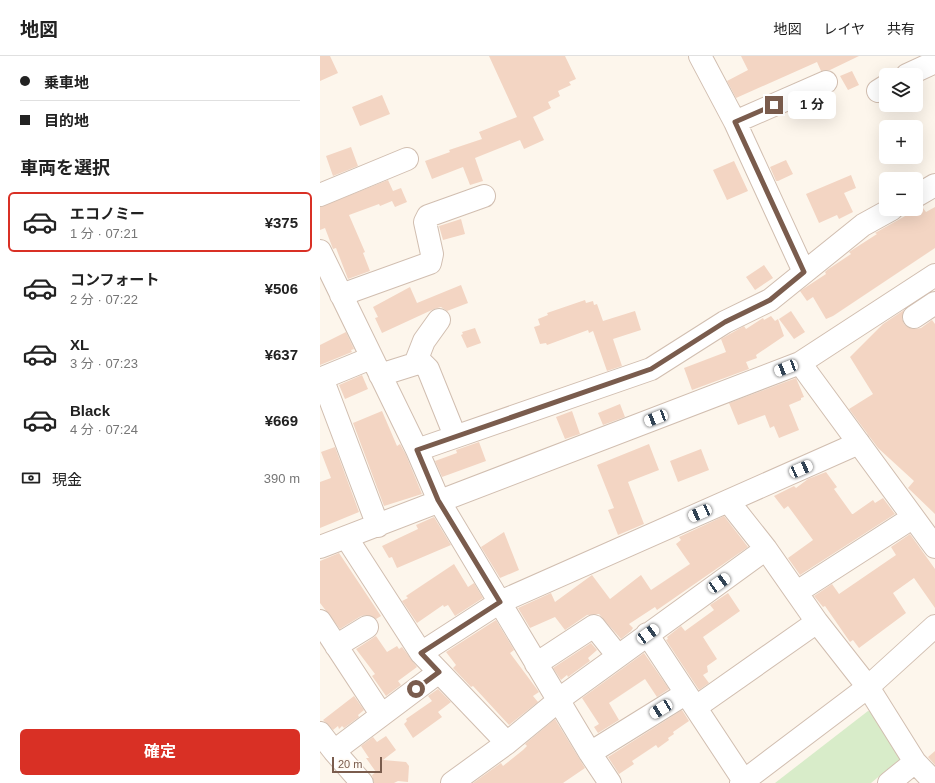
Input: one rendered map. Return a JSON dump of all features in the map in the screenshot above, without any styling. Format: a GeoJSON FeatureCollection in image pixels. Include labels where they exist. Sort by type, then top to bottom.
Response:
{"type":"FeatureCollection","features":[{"type":"Feature","properties":{"kind":"street"},"geometry":{"type":"LineString","coordinates":[[700,56],[735,122],[804,272]]}},
{"type":"Feature","properties":{"kind":"street"},"geometry":{"type":"LineString","coordinates":[[922,68],[935,62]]}},
{"type":"Feature","properties":{"kind":"street"},"geometry":{"type":"LineString","coordinates":[[735,122],[826,82]]}},
{"type":"Feature","properties":{"kind":"street"},"geometry":{"type":"LineString","coordinates":[[320,195],[407,159]]}},
{"type":"Feature","properties":{"kind":"street"},"geometry":{"type":"LineString","coordinates":[[923,192],[935,185]]}},
{"type":"Feature","properties":{"kind":"street"},"geometry":{"type":"LineString","coordinates":[[341,296],[430,263],[432,254],[425,222],[428,216],[484,196]]}},
{"type":"Feature","properties":{"kind":"street"},"geometry":{"type":"LineString","coordinates":[[417,450],[651,369],[725,322],[770,300],[863,225],[879,216]]}},
{"type":"Feature","properties":{"kind":"street"},"geometry":{"type":"LineString","coordinates":[[320,251],[417,450],[438,500],[590,753],[602,780]]}},
{"type":"Feature","properties":{"kind":"street"},"geometry":{"type":"LineString","coordinates":[[320,548],[378,526],[438,500],[800,363],[935,275]]}},
{"type":"Feature","properties":{"kind":"street"},"geometry":{"type":"LineString","coordinates":[[914,316],[935,303]]}},
{"type":"Feature","properties":{"kind":"street"},"geometry":{"type":"LineString","coordinates":[[378,526],[321,379],[375,366],[407,367],[415,364],[424,341],[439,320]]}},
{"type":"Feature","properties":{"kind":"street"},"geometry":{"type":"LineString","coordinates":[[418,359],[428,369],[455,436]]}},
{"type":"Feature","properties":{"kind":"street"},"geometry":{"type":"LineString","coordinates":[[800,363],[912,518],[935,547]]}},
{"type":"Feature","properties":{"kind":"street"},"geometry":{"type":"LineString","coordinates":[[421,653],[500,602],[859,443]]}},
{"type":"Feature","properties":{"kind":"street"},"geometry":{"type":"LineString","coordinates":[[728,500],[797,592],[817,622],[868,687],[915,762],[935,783]]}},
{"type":"Feature","properties":{"kind":"street"},"geometry":{"type":"LineString","coordinates":[[797,592],[912,518]]}},
{"type":"Feature","properties":{"kind":"street"},"geometry":{"type":"LineString","coordinates":[[346,537],[421,653],[507,743]]}},
{"type":"Feature","properties":{"kind":"street"},"geometry":{"type":"LineString","coordinates":[[452,783],[507,743],[558,700],[766,550]]}},
{"type":"Feature","properties":{"kind":"street"},"geometry":{"type":"LineString","coordinates":[[320,621],[381,714]]}},
{"type":"Feature","properties":{"kind":"street"},"geometry":{"type":"LineString","coordinates":[[590,753],[691,700],[817,622]]}},
{"type":"Feature","properties":{"kind":"street"},"geometry":{"type":"LineString","coordinates":[[536,664],[594,626],[618,656]]}},
{"type":"Feature","properties":{"kind":"street"},"geometry":{"type":"LineString","coordinates":[[648,634],[743,782],[868,687],[935,626]]}},
{"type":"Feature","properties":{"kind":"street"},"geometry":{"type":"LineString","coordinates":[[336,646],[367,627]]}},
{"type":"Feature","properties":{"kind":"street"},"geometry":{"type":"LineString","coordinates":[[334,751],[381,714],[439,672]]}},
{"type":"Feature","properties":{"kind":"street"},"geometry":{"type":"LineString","coordinates":[[320,734],[362,783]]}},
{"type":"Feature","properties":{"kind":"street"},"geometry":{"type":"LineString","coordinates":[[889,783],[915,762]]}},
{"type":"Feature","properties":{"kind":"green space"},"geometry":{"type":"Polygon","coordinates":[[[868,711],[873,712],[906,754],[871,783],[775,783],[868,711]]]}},
{"type":"Feature","properties":{"kind":"building"},"geometry":{"type":"Polygon","coordinates":[[[320,56],[330,56],[338,73],[320,81],[320,56]]]}},
{"type":"Feature","properties":{"kind":"building"},"geometry":{"type":"Polygon","coordinates":[[[489,56],[565,56],[576,79],[569,82],[571,85],[558,91],[560,96],[548,102],[551,108],[533,117],[544,140],[524,149],[520,140],[475,158],[483,181],[470,185],[463,167],[432,179],[425,161],[450,152],[449,150],[482,139],[479,132],[517,117],[489,56]]]}},
{"type":"Feature","properties":{"kind":"building"},"geometry":{"type":"Polygon","coordinates":[[[741,56],[859,56],[830,70],[821,71],[817,62],[736,98],[727,81],[748,70],[741,56]]]}},
{"type":"Feature","properties":{"kind":"building"},"geometry":{"type":"Polygon","coordinates":[[[852,71],[859,85],[848,90],[840,76],[852,71]]]}},
{"type":"Feature","properties":{"kind":"building"},"geometry":{"type":"Polygon","coordinates":[[[382,95],[390,114],[360,126],[352,107],[382,95]]]}},
{"type":"Feature","properties":{"kind":"building"},"geometry":{"type":"Polygon","coordinates":[[[351,147],[358,166],[333,176],[326,156],[351,147]]]}},
{"type":"Feature","properties":{"kind":"building"},"geometry":{"type":"Polygon","coordinates":[[[786,160],[793,174],[776,181],[770,167],[786,160]]]}},
{"type":"Feature","properties":{"kind":"building"},"geometry":{"type":"Polygon","coordinates":[[[734,161],[748,191],[727,200],[713,170],[734,161]]]}},
{"type":"Feature","properties":{"kind":"building"},"geometry":{"type":"Polygon","coordinates":[[[851,175],[856,188],[844,193],[853,212],[839,219],[837,215],[819,223],[806,194],[851,175]]]}},
{"type":"Feature","properties":{"kind":"building"},"geometry":{"type":"Polygon","coordinates":[[[388,180],[393,191],[401,188],[407,202],[395,207],[392,201],[349,215],[365,252],[363,253],[370,271],[348,279],[336,248],[333,249],[325,228],[320,230],[320,207],[388,180]]]}},
{"type":"Feature","properties":{"kind":"building"},"geometry":{"type":"Polygon","coordinates":[[[935,207],[935,248],[833,316],[826,319],[813,297],[807,301],[800,291],[826,274],[825,272],[827,270],[851,254],[849,252],[877,234],[875,233],[905,216],[923,216],[923,208],[926,212],[935,207]]]}},
{"type":"Feature","properties":{"kind":"building"},"geometry":{"type":"Polygon","coordinates":[[[461,219],[465,234],[443,240],[439,226],[461,219]]]}},
{"type":"Feature","properties":{"kind":"building"},"geometry":{"type":"Polygon","coordinates":[[[764,265],[773,278],[755,290],[746,277],[764,265]]]}},
{"type":"Feature","properties":{"kind":"building"},"geometry":{"type":"Polygon","coordinates":[[[461,285],[468,303],[447,311],[441,307],[434,309],[382,333],[375,318],[378,317],[373,307],[410,287],[417,303],[461,285]]]}},
{"type":"Feature","properties":{"kind":"building"},"geometry":{"type":"Polygon","coordinates":[[[585,300],[586,303],[593,301],[594,305],[597,304],[603,321],[635,311],[641,330],[613,339],[622,366],[607,371],[593,331],[589,333],[588,330],[547,345],[546,343],[540,344],[534,327],[540,325],[538,319],[548,315],[547,313],[585,300]]]}},
{"type":"Feature","properties":{"kind":"building"},"geometry":{"type":"Polygon","coordinates":[[[904,310],[902,318],[904,324],[909,328],[921,328],[932,320],[935,324],[935,514],[908,488],[914,481],[878,448],[849,409],[873,394],[850,357],[883,324],[904,310]]]}},
{"type":"Feature","properties":{"kind":"building"},"geometry":{"type":"Polygon","coordinates":[[[791,311],[805,332],[794,339],[779,319],[791,311]]]}},
{"type":"Feature","properties":{"kind":"building"},"geometry":{"type":"Polygon","coordinates":[[[771,316],[775,321],[778,319],[784,336],[756,355],[757,358],[746,362],[749,369],[692,390],[684,368],[726,352],[721,339],[744,326],[746,329],[763,318],[764,320],[771,316]]]}},
{"type":"Feature","properties":{"kind":"building"},"geometry":{"type":"Polygon","coordinates":[[[475,328],[481,343],[467,348],[461,335],[463,334],[462,332],[475,328]]]}},
{"type":"Feature","properties":{"kind":"building"},"geometry":{"type":"Polygon","coordinates":[[[346,332],[354,349],[351,350],[352,352],[320,365],[320,345],[346,332]]]}},
{"type":"Feature","properties":{"kind":"building"},"geometry":{"type":"Polygon","coordinates":[[[362,375],[368,389],[345,399],[339,385],[362,375]]]}},
{"type":"Feature","properties":{"kind":"building"},"geometry":{"type":"Polygon","coordinates":[[[796,378],[804,397],[801,398],[801,400],[789,405],[799,430],[779,438],[774,426],[770,428],[765,415],[738,425],[729,403],[796,378]]]}},
{"type":"Feature","properties":{"kind":"building"},"geometry":{"type":"Polygon","coordinates":[[[620,404],[625,417],[603,425],[598,413],[620,404]]]}},
{"type":"Feature","properties":{"kind":"building"},"geometry":{"type":"Polygon","coordinates":[[[382,411],[397,446],[400,444],[406,455],[422,494],[384,506],[353,423],[382,411]]]}},
{"type":"Feature","properties":{"kind":"building"},"geometry":{"type":"Polygon","coordinates":[[[572,411],[580,434],[565,439],[556,417],[572,411]]]}},
{"type":"Feature","properties":{"kind":"building"},"geometry":{"type":"Polygon","coordinates":[[[479,442],[486,461],[442,477],[435,461],[457,453],[456,450],[479,442]]]}},
{"type":"Feature","properties":{"kind":"building"},"geometry":{"type":"Polygon","coordinates":[[[649,444],[659,470],[628,482],[644,524],[618,535],[608,510],[614,508],[597,465],[649,444]]]}},
{"type":"Feature","properties":{"kind":"building"},"geometry":{"type":"Polygon","coordinates":[[[335,447],[359,512],[320,528],[320,482],[331,478],[321,452],[335,447]]]}},
{"type":"Feature","properties":{"kind":"building"},"geometry":{"type":"Polygon","coordinates":[[[701,449],[709,470],[678,482],[670,461],[701,449]]]}},
{"type":"Feature","properties":{"kind":"building"},"geometry":{"type":"Polygon","coordinates":[[[826,472],[837,487],[834,489],[852,514],[873,500],[875,503],[883,498],[895,514],[800,575],[788,558],[813,540],[788,506],[784,509],[774,496],[794,486],[796,488],[808,479],[826,472]]]}},
{"type":"Feature","properties":{"kind":"building"},"geometry":{"type":"Polygon","coordinates":[[[724,516],[748,547],[657,610],[655,607],[629,624],[633,628],[621,639],[599,614],[587,615],[565,630],[555,617],[530,628],[518,608],[551,593],[555,602],[592,575],[610,599],[641,575],[651,590],[690,564],[676,544],[681,540],[679,537],[724,516]]]}},
{"type":"Feature","properties":{"kind":"building"},"geometry":{"type":"Polygon","coordinates":[[[434,517],[451,545],[397,568],[392,557],[389,558],[382,546],[418,529],[416,525],[434,517]]]}},
{"type":"Feature","properties":{"kind":"building"},"geometry":{"type":"Polygon","coordinates":[[[504,532],[519,570],[500,578],[481,547],[504,532]]]}},
{"type":"Feature","properties":{"kind":"building"},"geometry":{"type":"Polygon","coordinates":[[[910,534],[935,569],[935,608],[914,578],[893,593],[906,613],[859,648],[853,640],[850,642],[825,606],[823,607],[814,596],[832,584],[839,594],[896,555],[891,547],[910,534]]]}},
{"type":"Feature","properties":{"kind":"building"},"geometry":{"type":"Polygon","coordinates":[[[339,553],[381,616],[376,619],[367,615],[361,616],[340,629],[320,603],[320,561],[339,553]]]}},
{"type":"Feature","properties":{"kind":"building"},"geometry":{"type":"Polygon","coordinates":[[[454,564],[468,587],[474,583],[483,598],[455,616],[448,605],[444,607],[443,605],[417,623],[402,601],[408,598],[406,596],[454,564]]]}},
{"type":"Feature","properties":{"kind":"building"},"geometry":{"type":"Polygon","coordinates":[[[728,593],[740,611],[703,637],[717,659],[707,666],[708,672],[703,675],[709,683],[699,690],[666,640],[668,639],[667,637],[681,626],[685,631],[714,610],[710,605],[728,593]]]}},
{"type":"Feature","properties":{"kind":"building"},"geometry":{"type":"Polygon","coordinates":[[[496,620],[514,650],[510,653],[539,692],[533,696],[538,702],[509,725],[473,686],[471,687],[453,668],[456,665],[446,652],[496,620]]]}},
{"type":"Feature","properties":{"kind":"building"},"geometry":{"type":"Polygon","coordinates":[[[376,636],[387,652],[397,646],[399,649],[402,647],[417,667],[398,681],[401,685],[386,696],[372,676],[375,674],[356,649],[376,636]]]}},
{"type":"Feature","properties":{"kind":"building"},"geometry":{"type":"Polygon","coordinates":[[[591,643],[597,650],[588,658],[590,661],[568,677],[567,675],[561,680],[553,668],[591,643]]]}},
{"type":"Feature","properties":{"kind":"building"},"geometry":{"type":"Polygon","coordinates":[[[644,653],[669,689],[657,697],[645,679],[609,703],[619,720],[598,733],[594,727],[599,724],[582,698],[644,653]]]}},
{"type":"Feature","properties":{"kind":"building"},"geometry":{"type":"Polygon","coordinates":[[[438,689],[451,702],[438,712],[442,717],[413,738],[404,724],[407,721],[406,719],[432,701],[428,696],[438,689]]]}},
{"type":"Feature","properties":{"kind":"building"},"geometry":{"type":"Polygon","coordinates":[[[354,696],[364,710],[358,715],[359,717],[344,728],[342,726],[339,729],[338,726],[333,730],[323,720],[354,696]]]}},
{"type":"Feature","properties":{"kind":"building"},"geometry":{"type":"Polygon","coordinates":[[[682,710],[689,721],[673,732],[674,734],[668,738],[669,740],[658,748],[656,745],[632,761],[634,764],[619,774],[608,757],[682,710]]]}},
{"type":"Feature","properties":{"kind":"building"},"geometry":{"type":"Polygon","coordinates":[[[555,719],[585,768],[563,783],[473,783],[501,763],[503,766],[527,746],[525,744],[555,719]]]}},
{"type":"Feature","properties":{"kind":"building"},"geometry":{"type":"Polygon","coordinates":[[[386,736],[396,750],[383,760],[406,762],[409,766],[408,782],[398,781],[394,783],[374,783],[372,775],[376,772],[366,758],[369,758],[361,746],[373,737],[377,742],[386,736]]]}},
{"type":"Feature","properties":{"kind":"building"},"geometry":{"type":"Polygon","coordinates":[[[935,751],[935,765],[928,757],[935,751]]]}},
{"type":"Feature","properties":{"kind":"route"},"geometry":{"type":"LineString","coordinates":[[416,689],[439,672],[421,653],[500,602],[438,500],[417,450],[651,369],[725,322],[770,300],[804,272],[735,122],[774,105]]}}]}
